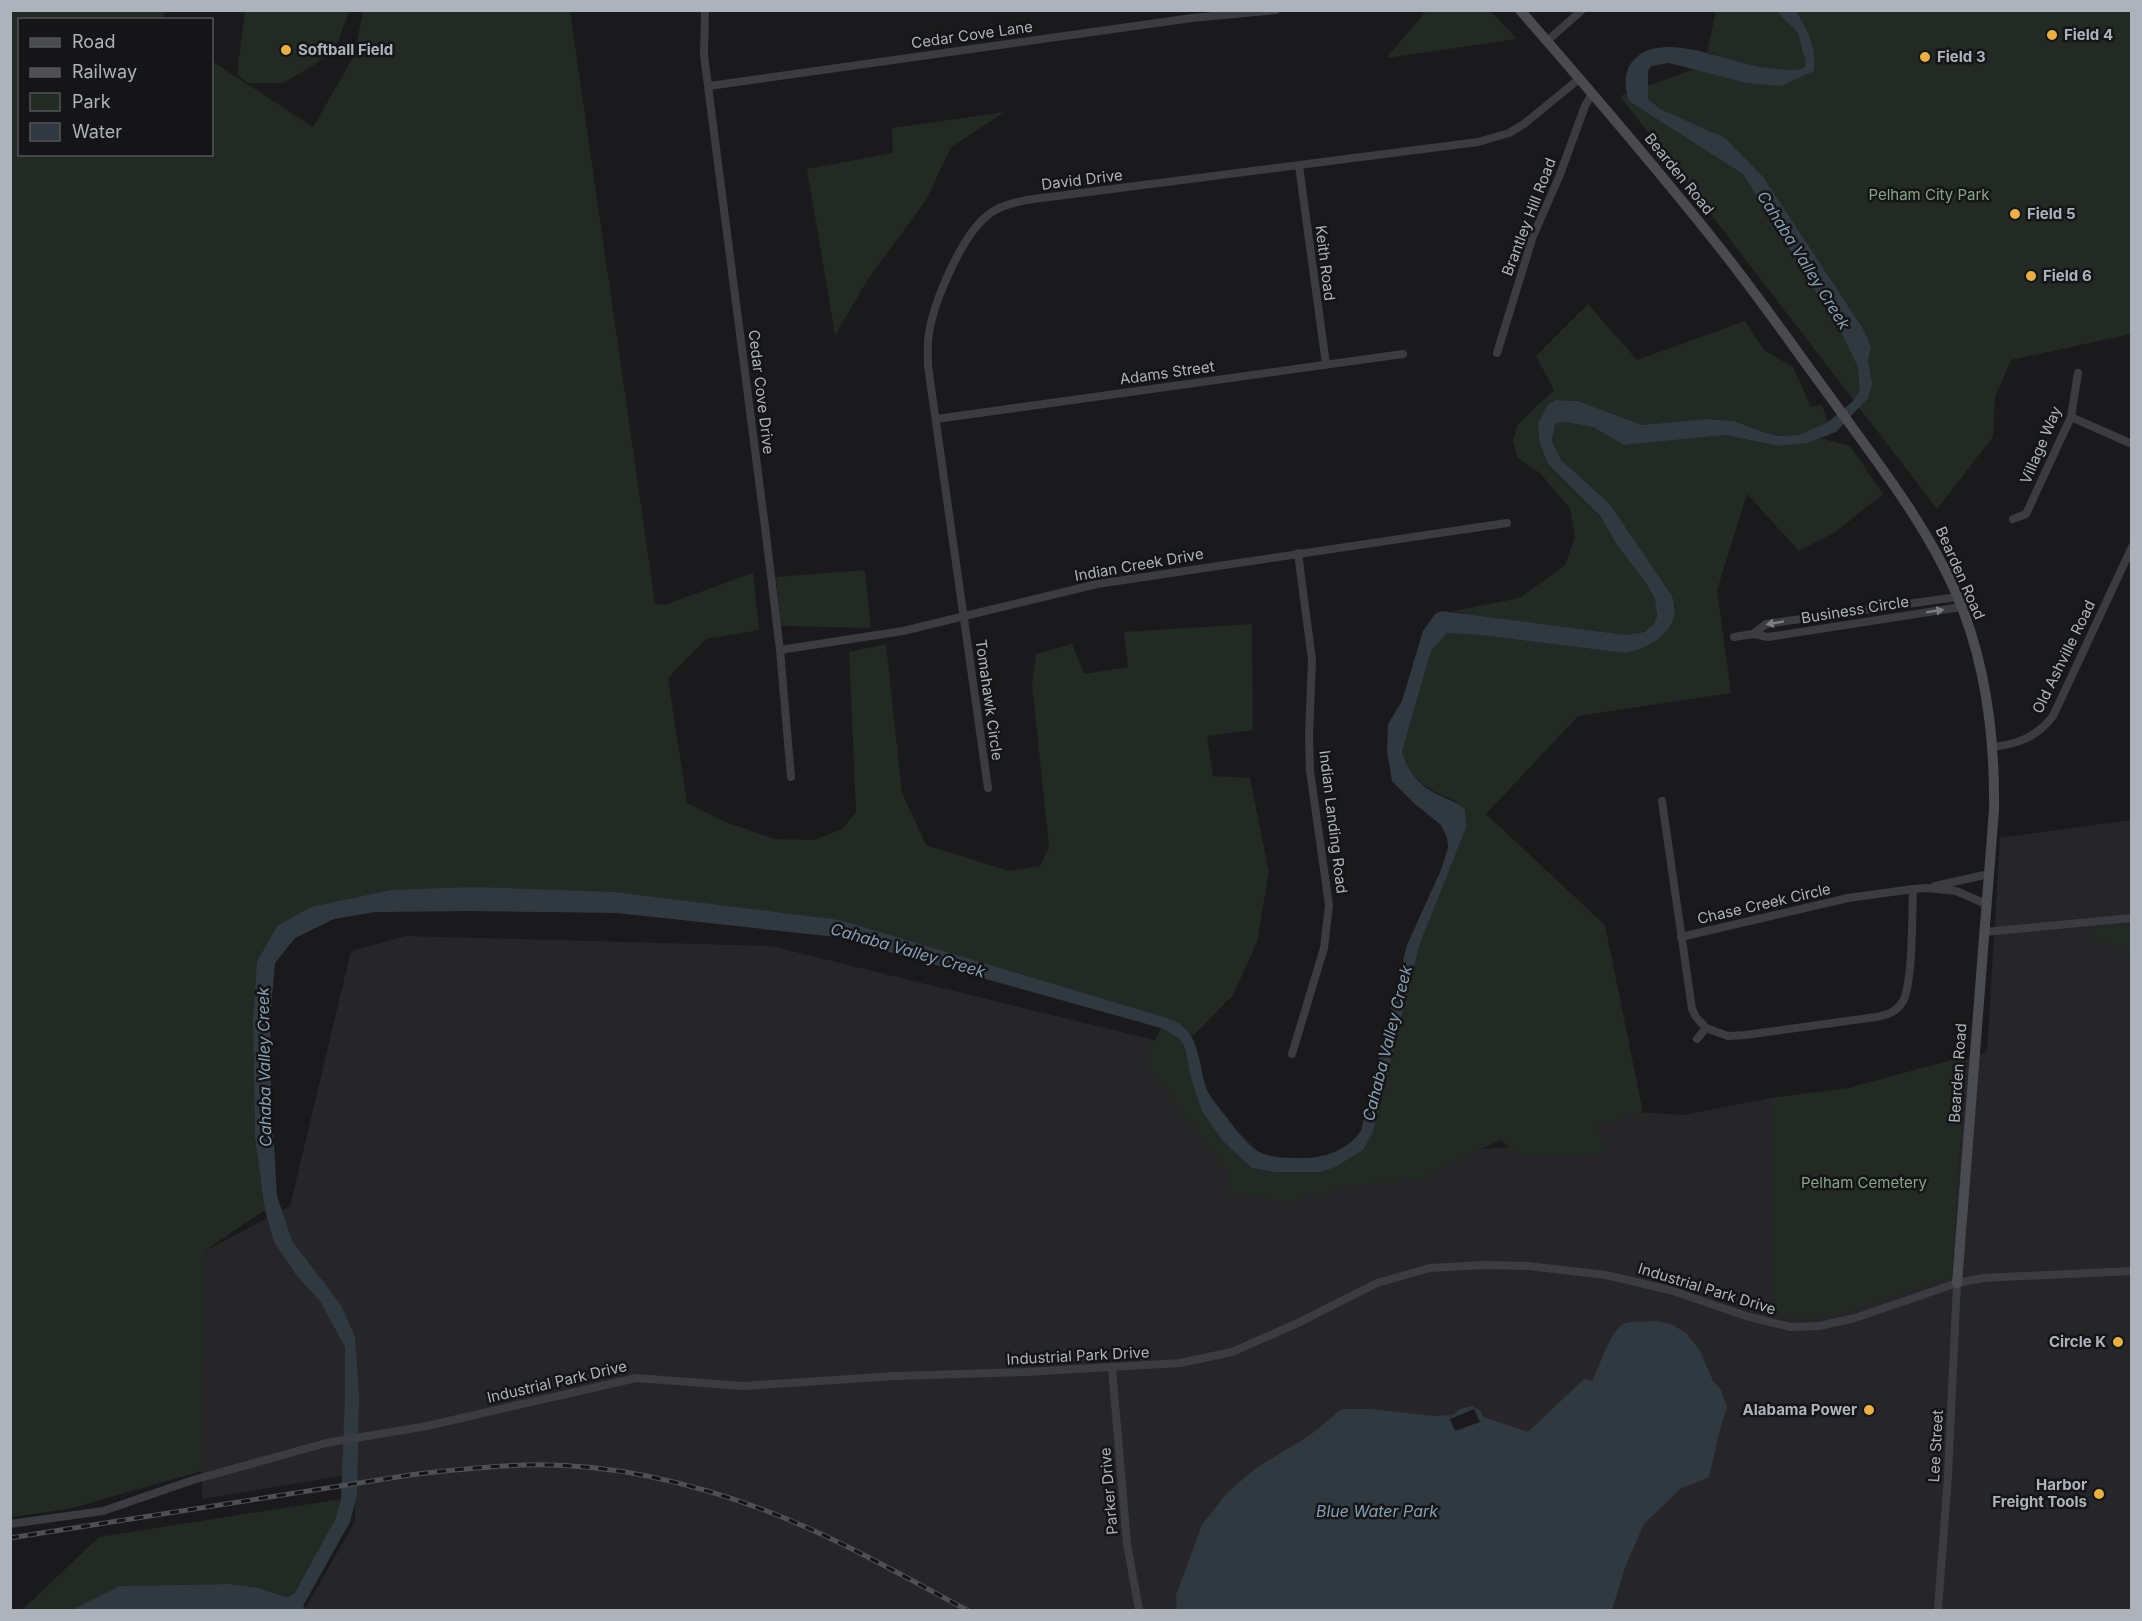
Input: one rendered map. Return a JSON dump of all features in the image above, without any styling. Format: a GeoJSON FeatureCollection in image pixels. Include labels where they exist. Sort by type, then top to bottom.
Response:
{"type":"FeatureCollection","features":[{"type":"Feature","properties":{"kind":"street","name":"Cedar Cove Drive"},"geometry":{"type":"LineString","coordinates":[[705,10],[704,55],[780,650],[791,777]]}},
{"type":"Feature","properties":{"kind":"street","name":"Cedar Cove Lane"},"geometry":{"type":"LineString","coordinates":[[709,86],[1181,20],[1276,10]]}},
{"type":"Feature","properties":{"kind":"street","name":"Bearden Road"},"geometry":{"type":"LineString","coordinates":[[1520,10],[1720,248],[1899,490],[1922,526],[1959,602],[1969,629],[1983,682],[1993,747],[1994,810],[1957,1283]]}},
{"type":"Feature","properties":{"kind":"street"},"geometry":{"type":"LineString","coordinates":[[1547,41],[1582,10]]}},
{"type":"Feature","properties":{"kind":"street","name":"David Drive"},"geometry":{"type":"LineString","coordinates":[[963,616],[927,343],[932,317],[967,237],[994,210],[1026,200],[1420,151],[1491,139],[1509,133],[1524,124],[1579,79]]}},
{"type":"Feature","properties":{"kind":"street","name":"Brantley Hill Road"},"geometry":{"type":"LineString","coordinates":[[1497,353],[1533,236],[1559,177],[1585,106],[1592,94]]}},
{"type":"Feature","properties":{"kind":"street","name":"Keith Road"},"geometry":{"type":"LineString","coordinates":[[1299,166],[1326,364]]}},
{"type":"Feature","properties":{"kind":"street","name":"Adams Street"},"geometry":{"type":"LineString","coordinates":[[936,419],[1403,354]]}},
{"type":"Feature","properties":{"kind":"street","name":"Village Way"},"geometry":{"type":"LineString","coordinates":[[2013,519],[2026,514],[2071,417],[2078,373]]}},
{"type":"Feature","properties":{"kind":"street"},"geometry":{"type":"LineString","coordinates":[[2071,417],[2132,444]]}},
{"type":"Feature","properties":{"kind":"street","name":"Indian Creek Drive"},"geometry":{"type":"LineString","coordinates":[[780,650],[903,631],[1097,584],[1507,523]]}},
{"type":"Feature","properties":{"kind":"street","name":"Old Ashville Road"},"geometry":{"type":"LineString","coordinates":[[1993,747],[2025,740],[2037,734],[2053,716],[2132,547]]}},
{"type":"Feature","properties":{"kind":"street","name":"Indian Landing Road"},"geometry":{"type":"LineString","coordinates":[[1292,1054],[1324,948],[1329,904],[1310,771],[1312,660],[1298,553]]}},
{"type":"Feature","properties":{"kind":"street","name":"Business Circle"},"geometry":{"type":"LineString","coordinates":[[1753,634],[1766,624],[1959,602]]}},
{"type":"Feature","properties":{"kind":"street","name":"Business Circle"},"geometry":{"type":"LineString","coordinates":[[1734,637],[1753,634],[1768,637],[1959,602]]}},
{"type":"Feature","properties":{"kind":"street","name":"Tomahawk Circle"},"geometry":{"type":"LineString","coordinates":[[963,616],[988,788]]}},
{"type":"Feature","properties":{"kind":"street"},"geometry":{"type":"LineString","coordinates":[[1662,801],[1681,937]]}},
{"type":"Feature","properties":{"kind":"street","name":"Chase Creek Circle"},"geometry":{"type":"LineString","coordinates":[[1706,1028],[1696,1017],[1692,1008],[1681,937],[1858,896],[1927,888],[1989,874]]}},
{"type":"Feature","properties":{"kind":"street","name":"Chase Creek Circle"},"geometry":{"type":"LineString","coordinates":[[1927,888],[1956,891],[1986,904]]}},
{"type":"Feature","properties":{"kind":"street"},"geometry":{"type":"LineString","coordinates":[[1697,1039],[1706,1028],[1720,1034],[1745,1035],[1876,1017],[1892,1012],[1903,1001],[1908,983],[1913,889]]}},
{"type":"Feature","properties":{"kind":"street"},"geometry":{"type":"LineString","coordinates":[[1984,932],[2132,918]]}},
{"type":"Feature","properties":{"kind":"street","name":"Industrial Park Drive"},"geometry":{"type":"LineString","coordinates":[[10,1524],[103,1511],[193,1480],[326,1443],[428,1426],[636,1378],[743,1386],[895,1376],[1112,1368],[1180,1363],[1232,1352],[1298,1323],[1377,1283],[1413,1272],[1446,1266],[1528,1266],[1625,1278],[1670,1290],[1746,1316],[1799,1327],[1838,1323],[1957,1283],[2011,1276],[2132,1272]]}},
{"type":"Feature","properties":{"kind":"street","name":"Lee Street"},"geometry":{"type":"LineString","coordinates":[[1938,1611],[1948,1476],[1957,1283]]}},
{"type":"Feature","properties":{"kind":"street","name":"Parker Drive"},"geometry":{"type":"LineString","coordinates":[[1112,1368],[1127,1544],[1138,1611]]}},
{"type":"Feature","properties":{"kind":"shaded area"},"geometry":{"type":"Polygon","coordinates":[[[2131,820],[2131,1610],[304,1610],[355,1522],[354,1474],[202,1499],[203,1252],[290,1206],[351,951],[405,936],[771,946],[1158,1041],[1193,1087],[1273,1166],[1508,1147],[1561,1107],[1683,1115],[1771,1098],[1771,1312],[1952,1277],[1966,1059],[1987,1052],[2000,838],[2131,820]]]}},
{"type":"Feature","properties":{"kind":"green space","name":"Softball Field"},"geometry":{"type":"Polygon","coordinates":[[[245,10],[348,11],[336,46],[314,65],[283,83],[248,83],[237,74],[245,10]]]}},
{"type":"Feature","properties":{"kind":"green space"},"geometry":{"type":"Polygon","coordinates":[[[10,11],[165,11],[164,18],[18,18],[18,156],[213,156],[213,62],[313,127],[354,56],[363,11],[570,11],[655,604],[664,605],[753,573],[759,630],[706,639],[668,678],[687,803],[725,822],[775,839],[815,840],[843,828],[856,812],[849,652],[886,644],[902,793],[926,845],[1009,871],[1040,866],[1049,847],[1032,684],[1036,654],[1072,644],[1084,674],[1128,667],[1124,632],[1252,624],[1253,730],[1207,736],[1213,776],[1250,778],[1269,872],[1257,942],[1233,995],[1192,1037],[1183,1025],[840,920],[472,887],[277,926],[253,1021],[255,1139],[265,1210],[203,1252],[202,1471],[69,1509],[11,1517],[10,11]]]}},
{"type":"Feature","properties":{"kind":"green space"},"geometry":{"type":"Polygon","coordinates":[[[1426,11],[1490,11],[1517,39],[1386,58],[1426,11]]]}},
{"type":"Feature","properties":{"kind":"green space","name":"Pelham City Park"},"geometry":{"type":"Polygon","coordinates":[[[1716,11],[2131,11],[2131,334],[2011,360],[1995,397],[1993,437],[1937,509],[1620,96],[1725,58],[1707,52],[1716,11]]]}},
{"type":"Feature","properties":{"kind":"green space"},"geometry":{"type":"Polygon","coordinates":[[[1005,112],[951,147],[926,200],[868,279],[835,335],[807,169],[893,153],[892,128],[1005,112]]]}},
{"type":"Feature","properties":{"kind":"green space"},"geometry":{"type":"Polygon","coordinates":[[[1588,304],[1637,360],[1745,321],[1764,350],[1793,367],[1811,407],[1822,405],[1828,422],[1799,435],[1778,436],[1734,421],[1706,419],[1642,425],[1578,401],[1555,400],[1549,465],[1604,522],[1618,546],[1644,580],[1655,599],[1657,609],[1654,623],[1644,631],[1626,635],[1479,617],[1452,611],[1520,598],[1565,565],[1575,537],[1570,508],[1540,473],[1517,458],[1513,440],[1518,424],[1554,390],[1536,356],[1588,304]]]}},
{"type":"Feature","properties":{"kind":"green space"},"geometry":{"type":"Polygon","coordinates":[[[1565,422],[1593,427],[1624,445],[1725,435],[1779,446],[1807,443],[1820,438],[1850,446],[1883,494],[1837,531],[1799,551],[1747,494],[1717,590],[1731,693],[1578,716],[1486,814],[1605,925],[1643,1112],[1598,1127],[1604,1154],[1523,1157],[1500,1140],[1418,1180],[1348,1186],[1286,1202],[1228,1192],[1228,1172],[1145,1061],[1161,1028],[1179,1038],[1185,1048],[1191,1078],[1252,1168],[1320,1172],[1373,1132],[1420,942],[1466,828],[1456,801],[1422,784],[1410,770],[1402,752],[1431,651],[1447,633],[1481,635],[1625,653],[1676,607],[1672,596],[1609,503],[1561,460],[1552,441],[1555,424],[1565,422]]]}},
{"type":"Feature","properties":{"kind":"green space"},"geometry":{"type":"Polygon","coordinates":[[[865,570],[871,628],[781,626],[776,577],[865,570]]]}},
{"type":"Feature","properties":{"kind":"green space"},"geometry":{"type":"Polygon","coordinates":[[[2131,924],[2131,954],[2113,943],[2094,943],[2090,939],[2092,928],[2131,924]]]}},
{"type":"Feature","properties":{"kind":"green space","name":"Pelham Cemetery"},"geometry":{"type":"Polygon","coordinates":[[[1966,1056],[1952,1277],[1845,1312],[1808,1319],[1771,1312],[1771,1098],[1848,1088],[1966,1056]]]}},
{"type":"Feature","properties":{"kind":"green space"},"geometry":{"type":"Polygon","coordinates":[[[341,1499],[335,1521],[294,1594],[286,1597],[259,1588],[230,1584],[120,1586],[71,1610],[22,1610],[99,1537],[341,1499]]]}},
{"type":"Feature","properties":{"kind":"water","name":"Cahaba Valley Creek"},"geometry":{"type":"Polygon","coordinates":[[[1778,11],[1796,11],[1813,46],[1814,71],[1781,86],[1747,83],[1669,63],[1651,66],[1648,71],[1648,99],[1660,109],[1725,138],[1763,177],[1863,329],[1871,347],[1868,360],[1872,384],[1868,398],[1836,432],[1807,443],[1779,446],[1725,435],[1624,445],[1593,427],[1565,422],[1555,424],[1552,441],[1561,460],[1609,503],[1672,596],[1675,607],[1674,618],[1670,627],[1655,641],[1625,653],[1481,635],[1447,633],[1431,651],[1402,752],[1409,769],[1421,784],[1465,810],[1466,828],[1420,943],[1373,1132],[1363,1150],[1335,1167],[1320,1172],[1275,1172],[1252,1168],[1224,1142],[1202,1111],[1191,1078],[1185,1048],[1179,1038],[1161,1028],[836,937],[617,913],[375,912],[334,919],[295,938],[275,963],[270,1019],[271,1093],[277,1196],[292,1241],[341,1305],[355,1337],[359,1395],[357,1495],[350,1522],[303,1606],[307,1610],[71,1610],[120,1586],[230,1584],[259,1588],[286,1597],[294,1594],[335,1520],[341,1499],[345,1347],[320,1301],[297,1276],[274,1242],[265,1210],[255,1139],[253,1021],[257,962],[277,926],[311,907],[391,890],[472,887],[614,892],[840,920],[1160,1016],[1180,1024],[1190,1034],[1193,1041],[1211,1098],[1248,1144],[1263,1154],[1285,1158],[1319,1157],[1349,1144],[1361,1131],[1407,945],[1441,870],[1448,848],[1447,838],[1441,825],[1392,781],[1387,751],[1388,724],[1402,701],[1423,631],[1435,614],[1442,611],[1626,635],[1644,632],[1653,625],[1657,616],[1655,599],[1647,584],[1617,545],[1600,516],[1549,465],[1540,444],[1538,424],[1548,405],[1555,400],[1578,401],[1642,425],[1706,419],[1734,421],[1778,436],[1799,435],[1828,422],[1852,402],[1860,391],[1858,367],[1841,332],[1743,174],[1629,101],[1626,76],[1629,66],[1643,52],[1658,48],[1691,49],[1764,68],[1798,70],[1805,67],[1806,60],[1797,32],[1778,11]]]}},
{"type":"Feature","properties":{"kind":"water","name":"Blue Water Park"},"geometry":{"type":"Polygon","coordinates":[[[1655,1321],[1671,1324],[1686,1333],[1700,1351],[1713,1381],[1721,1390],[1727,1407],[1709,1477],[1680,1489],[1644,1524],[1625,1567],[1612,1610],[1177,1610],[1176,1595],[1202,1525],[1227,1493],[1256,1468],[1309,1436],[1342,1409],[1370,1409],[1434,1416],[1453,1415],[1460,1409],[1472,1406],[1481,1411],[1483,1417],[1528,1432],[1584,1379],[1592,1381],[1611,1339],[1620,1326],[1629,1322],[1655,1321]]]}},
{"type":"Feature","properties":{"kind":"pier"},"geometry":{"type":"Polygon","coordinates":[[[1474,1409],[1480,1422],[1455,1431],[1450,1419],[1474,1409]]]}},
{"type":"Feature","properties":{"kind":"railway"},"geometry":{"type":"LineString","coordinates":[[10,1538],[410,1475],[513,1466],[588,1467],[677,1483],[764,1510],[842,1544],[967,1610]]}},
{"type":"Feature","properties":{"kind":"place","name":"Field 4"},"geometry":{"type":"Point","coordinates":[2052,35]}},
{"type":"Feature","properties":{"kind":"place","name":"Softball Field"},"geometry":{"type":"Point","coordinates":[286,50]}},
{"type":"Feature","properties":{"kind":"place","name":"Field 3"},"geometry":{"type":"Point","coordinates":[1925,57]}},
{"type":"Feature","properties":{"kind":"place","name":"Field 5"},"geometry":{"type":"Point","coordinates":[2015,214]}},
{"type":"Feature","properties":{"kind":"place","name":"Field 6"},"geometry":{"type":"Point","coordinates":[2031,276]}},
{"type":"Feature","properties":{"kind":"place","name":"Circle K"},"geometry":{"type":"Point","coordinates":[2118,1342]}},
{"type":"Feature","properties":{"kind":"place","name":"Alabama Power"},"geometry":{"type":"Point","coordinates":[1869,1410]}},
{"type":"Feature","properties":{"kind":"place","name":"Harbor Freight Tools"},"geometry":{"type":"Point","coordinates":[2099,1494]}}]}
